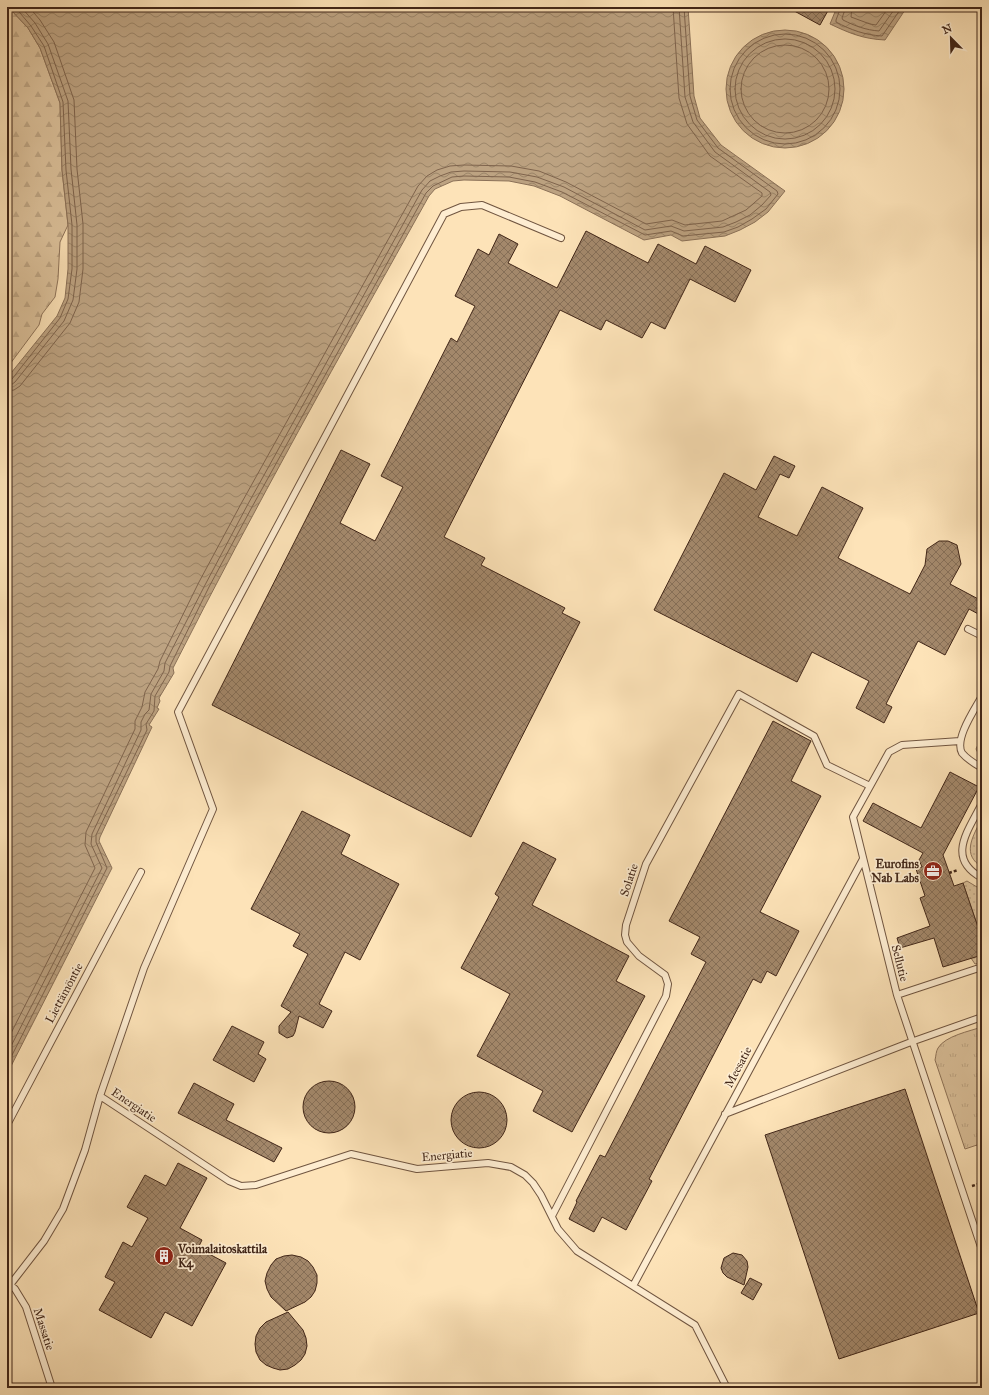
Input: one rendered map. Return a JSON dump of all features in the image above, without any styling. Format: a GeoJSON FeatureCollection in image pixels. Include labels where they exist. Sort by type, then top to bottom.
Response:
{"type":"FeatureCollection","features":[{"type":"Feature","properties":{"kind":"lane"},"geometry":{"type":"LineString","coordinates":[[9,1283],[44,1241],[63,1209],[85,1150],[100,1096],[144,968],[213,809],[178,712],[444,214],[461,207],[482,205],[561,238]]}},
{"type":"Feature","properties":{"kind":"lane"},"geometry":{"type":"LineString","coordinates":[[968,630],[982,636]]}},
{"type":"Feature","properties":{"kind":"lane","name":"Solatie"},"geometry":{"type":"LineString","coordinates":[[552,1216],[666,996],[668,984],[665,975],[639,956],[627,942],[625,935],[626,924],[646,864],[739,694],[814,736],[826,764],[870,786]]}},
{"type":"Feature","properties":{"kind":"lane"},"geometry":{"type":"LineString","coordinates":[[982,696],[960,741],[962,752],[970,760],[982,768]]}},
{"type":"Feature","properties":{"kind":"lane","name":"Sellutie"},"geometry":{"type":"LineString","coordinates":[[960,741],[902,745],[889,752],[853,817],[897,995],[911,1042],[982,1250]]}},
{"type":"Feature","properties":{"kind":"lane"},"geometry":{"type":"LineString","coordinates":[[982,803],[963,842],[961,852],[965,863],[974,873],[982,878]]}},
{"type":"Feature","properties":{"kind":"lane","name":"Meesatie"},"geometry":{"type":"LineString","coordinates":[[632,1286],[863,859]]}},
{"type":"Feature","properties":{"kind":"lane","name":"Liettämöntie"},"geometry":{"type":"LineString","coordinates":[[7,1125],[141,872]]}},
{"type":"Feature","properties":{"kind":"lane"},"geometry":{"type":"LineString","coordinates":[[897,995],[982,967]]}},
{"type":"Feature","properties":{"kind":"lane"},"geometry":{"type":"LineString","coordinates":[[725,1114],[911,1042],[982,1017]]}},
{"type":"Feature","properties":{"kind":"lane","name":"Energiatie"},"geometry":{"type":"LineString","coordinates":[[100,1096],[229,1181],[241,1186],[256,1185],[351,1154],[417,1168],[488,1163],[510,1167],[525,1175],[537,1189],[558,1229],[577,1251],[695,1325],[727,1388]]}},
{"type":"Feature","properties":{"kind":"lane","name":"Massatie"},"geometry":{"type":"LineString","coordinates":[[9,1283],[15,1289],[26,1307],[52,1388]]}},
{"type":"Feature","properties":{"kind":"path"},"geometry":{"type":"LineString","coordinates":[[978,1388],[982,1386]]}},
{"type":"Feature","properties":{"kind":"green space"},"geometry":{"type":"Polygon","coordinates":[[[7,8],[12,11],[28,28],[40,48],[60,103],[62,170],[68,225],[60,242],[58,279],[55,297],[42,314],[39,325],[7,368],[7,134],[10,133],[11,117],[9,96],[7,93],[7,8]]]}},
{"type":"Feature","properties":{"kind":"green space"},"geometry":{"type":"Polygon","coordinates":[[[7,93],[9,96],[11,117],[10,133],[7,134],[7,93]]]}},
{"type":"Feature","properties":{"kind":"green space"},"geometry":{"type":"Polygon","coordinates":[[[982,736],[982,755],[979,755],[976,749],[982,736]]]}},
{"type":"Feature","properties":{"kind":"green space"},"geometry":{"type":"Polygon","coordinates":[[[980,822],[982,823],[982,867],[972,857],[970,852],[970,846],[974,834],[980,822]]]}},
{"type":"Feature","properties":{"kind":"green space"},"geometry":{"type":"Polygon","coordinates":[[[967,881],[982,890],[982,939],[963,883],[967,881]]]}},
{"type":"Feature","properties":{"kind":"green space"},"geometry":{"type":"Polygon","coordinates":[[[982,955],[982,962],[975,964],[971,958],[982,955]]]}},
{"type":"Feature","properties":{"kind":"green space"},"geometry":{"type":"Polygon","coordinates":[[[982,1027],[982,1161],[977,1145],[965,1149],[935,1060],[938,1048],[946,1040],[958,1034],[982,1027]]]}},
{"type":"Feature","properties":{"kind":"water"},"geometry":{"type":"Polygon","coordinates":[[[11,7],[688,7],[694,96],[700,118],[721,145],[785,191],[768,212],[755,222],[740,230],[725,236],[682,241],[671,235],[644,240],[560,196],[534,186],[509,181],[464,180],[453,181],[435,189],[429,196],[299,430],[173,668],[174,673],[159,698],[160,701],[157,708],[159,709],[149,725],[152,727],[100,837],[99,841],[112,868],[7,1074],[7,378],[57,316],[65,298],[68,269],[68,225],[62,170],[60,103],[40,48],[28,28],[12,11],[11,7]]]}},
{"type":"Feature","properties":{"kind":"water"},"geometry":{"type":"Polygon","coordinates":[[[837,7],[907,7],[885,40],[856,35],[830,24],[837,7]]]}},
{"type":"Feature","properties":{"kind":"water"},"geometry":{"type":"Polygon","coordinates":[[[785,30],[808,34],[827,47],[840,66],[844,89],[840,112],[827,131],[808,144],[785,148],[762,144],[743,131],[730,112],[726,89],[730,66],[743,47],[762,34],[785,30]]]}},
{"type":"Feature","properties":{"kind":"building"},"geometry":{"type":"Polygon","coordinates":[[[787,7],[830,7],[820,25],[787,7]]]}},
{"type":"Feature","properties":{"kind":"building"},"geometry":{"type":"Polygon","coordinates":[[[586,231],[648,263],[658,244],[696,264],[705,246],[751,270],[735,302],[690,279],[665,329],[651,322],[642,338],[606,320],[601,330],[560,310],[444,537],[485,558],[481,565],[565,608],[562,613],[580,622],[471,837],[212,705],[341,450],[370,464],[340,523],[375,541],[403,487],[381,476],[451,338],[457,342],[475,306],[455,296],[478,249],[489,255],[499,234],[518,244],[508,263],[557,288],[586,231]]]}},
{"type":"Feature","properties":{"kind":"building"},"geometry":{"type":"Polygon","coordinates":[[[774,456],[795,466],[789,478],[780,474],[758,517],[797,536],[822,487],[863,508],[838,558],[910,594],[925,565],[927,549],[939,541],[948,541],[957,545],[961,564],[950,584],[982,601],[982,616],[969,609],[945,655],[918,641],[886,704],[892,707],[884,723],[856,708],[869,681],[812,652],[797,682],[654,610],[724,473],[756,490],[774,456]]]}},
{"type":"Feature","properties":{"kind":"building"},"geometry":{"type":"Polygon","coordinates":[[[773,721],[811,741],[791,781],[821,796],[760,912],[799,931],[776,976],[767,971],[761,983],[753,979],[649,1179],[652,1181],[626,1230],[602,1217],[594,1232],[569,1219],[577,1202],[576,1201],[600,1155],[605,1157],[706,962],[691,954],[700,937],[669,921],[773,721]]]}},
{"type":"Feature","properties":{"kind":"building","name":"Eurofins Nab Labs"},"geometry":{"type":"Polygon","coordinates":[[[950,772],[979,787],[943,855],[954,886],[963,883],[982,939],[982,955],[943,967],[934,938],[900,948],[897,938],[930,926],[920,898],[925,896],[916,869],[922,867],[919,860],[923,853],[863,821],[873,803],[921,828],[950,772]]]}},
{"type":"Feature","properties":{"kind":"building"},"geometry":{"type":"Polygon","coordinates":[[[302,811],[350,835],[341,854],[399,884],[360,960],[345,952],[319,1004],[332,1011],[323,1028],[299,1016],[293,1036],[287,1038],[279,1033],[279,1026],[291,1012],[281,1006],[308,954],[293,946],[300,934],[251,909],[302,811]]]}},
{"type":"Feature","properties":{"kind":"building"},"geometry":{"type":"Polygon","coordinates":[[[523,842],[556,859],[532,905],[629,956],[616,981],[645,996],[572,1132],[533,1111],[543,1091],[477,1056],[510,994],[461,968],[499,897],[495,894],[523,842]]]}},
{"type":"Feature","properties":{"kind":"building"},"geometry":{"type":"Polygon","coordinates":[[[232,1026],[264,1042],[258,1054],[266,1059],[254,1082],[213,1060],[232,1026]]]}},
{"type":"Feature","properties":{"kind":"building"},"geometry":{"type":"Polygon","coordinates":[[[329,1081],[343,1085],[351,1093],[355,1107],[351,1121],[343,1129],[329,1133],[315,1129],[307,1121],[303,1107],[307,1093],[315,1085],[329,1081]]]}},
{"type":"Feature","properties":{"kind":"building"},"geometry":{"type":"Polygon","coordinates":[[[194,1083],[234,1104],[226,1120],[282,1148],[274,1162],[178,1113],[194,1083]]]}},
{"type":"Feature","properties":{"kind":"building"},"geometry":{"type":"Polygon","coordinates":[[[905,1089],[979,1313],[839,1359],[765,1135],[905,1089]]]}},
{"type":"Feature","properties":{"kind":"building"},"geometry":{"type":"Polygon","coordinates":[[[473,1092],[485,1092],[495,1096],[503,1104],[507,1114],[507,1126],[503,1136],[495,1144],[485,1148],[473,1148],[463,1144],[455,1136],[451,1126],[451,1114],[455,1104],[463,1096],[473,1092]]]}},
{"type":"Feature","properties":{"kind":"building","name":"Voimalaitoskattila K4"},"geometry":{"type":"Polygon","coordinates":[[[178,1163],[207,1178],[180,1228],[202,1240],[198,1248],[226,1263],[192,1326],[165,1312],[151,1338],[99,1310],[115,1282],[105,1277],[123,1242],[132,1247],[148,1218],[127,1207],[145,1175],[166,1186],[178,1163]]]}},
{"type":"Feature","properties":{"kind":"building"},"geometry":{"type":"Polygon","coordinates":[[[733,1253],[742,1255],[747,1261],[748,1267],[744,1285],[727,1277],[721,1268],[724,1258],[733,1253]]]}},
{"type":"Feature","properties":{"kind":"building"},"geometry":{"type":"Polygon","coordinates":[[[292,1255],[301,1257],[308,1261],[317,1275],[317,1283],[315,1291],[311,1297],[305,1302],[286,1311],[271,1297],[265,1281],[271,1265],[276,1259],[292,1255]]]}},
{"type":"Feature","properties":{"kind":"building"},"geometry":{"type":"Polygon","coordinates":[[[750,1278],[762,1284],[753,1300],[741,1293],[750,1278]]]}},
{"type":"Feature","properties":{"kind":"building"},"geometry":{"type":"Polygon","coordinates":[[[288,1312],[303,1330],[307,1346],[305,1354],[301,1360],[288,1369],[280,1370],[266,1365],[260,1360],[256,1352],[256,1336],[260,1328],[266,1322],[288,1312]]]}},
{"type":"Feature","properties":{"kind":"place","name":"Eurofins Nab Labs"},"geometry":{"type":"Point","coordinates":[933,871]}},
{"type":"Feature","properties":{"kind":"place","name":"Voimalaitoskattila K4"},"geometry":{"type":"Point","coordinates":[164,1256]}}]}
